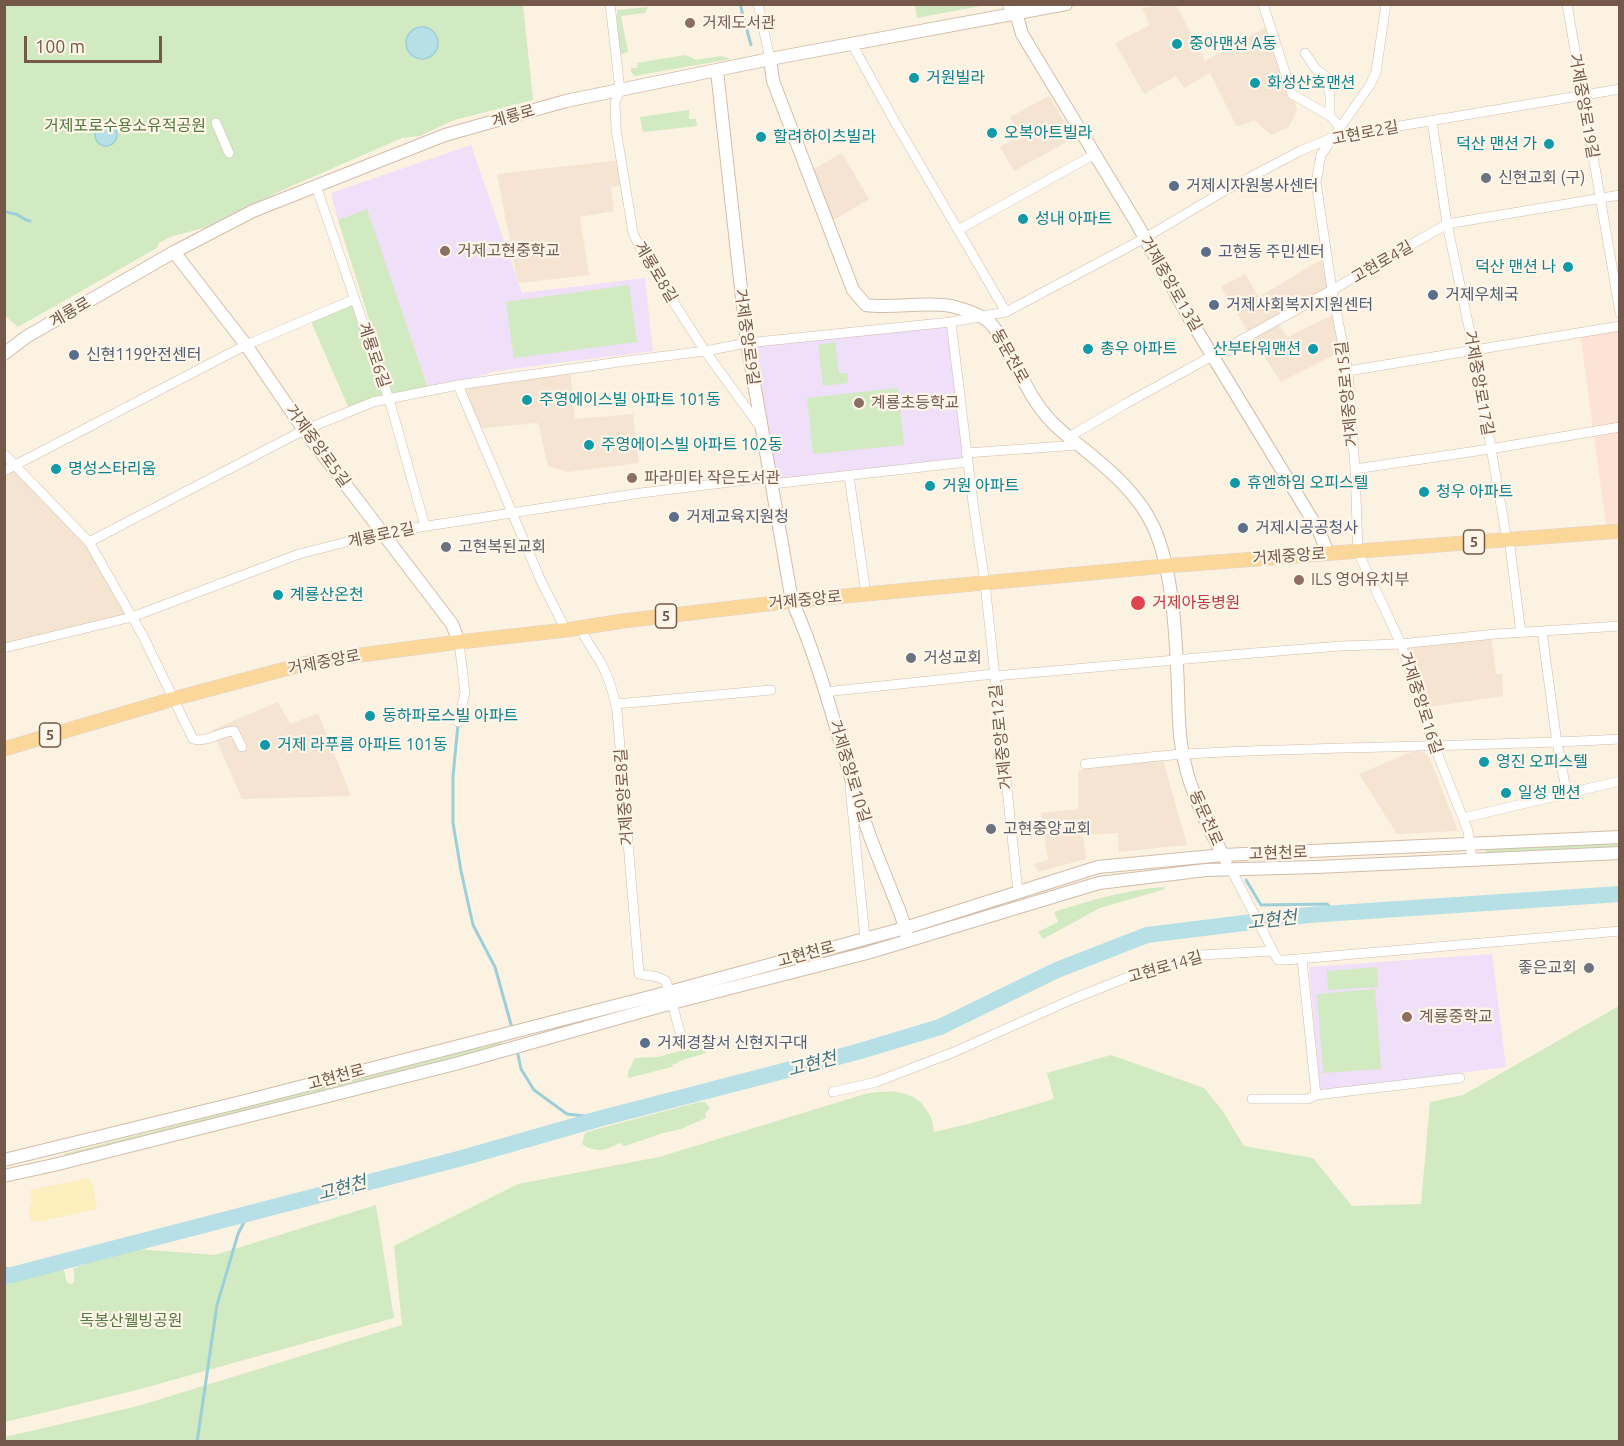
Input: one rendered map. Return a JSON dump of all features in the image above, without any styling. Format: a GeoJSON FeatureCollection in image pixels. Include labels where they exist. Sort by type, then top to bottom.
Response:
{"type":"FeatureCollection","features":[{"type":"Feature","properties":{"kind":"main road","name":"거제중앙로"},"geometry":{"type":"LineString","coordinates":[[4,749],[173,699],[315,661],[792,601],[1165,566],[1620,531]]}},
{"type":"Feature","properties":{"kind":"street","name":"계룡로8길"},"geometry":{"type":"LineString","coordinates":[[610,4],[620,90],[615,103],[616,129],[633,233],[647,261],[705,351],[762,430]]}},
{"type":"Feature","properties":{"kind":"street"},"geometry":{"type":"LineString","coordinates":[[758,4],[770,59]]}},
{"type":"Feature","properties":{"kind":"street","name":"계룡로"},"geometry":{"type":"LineString","coordinates":[[4,354],[26,337],[174,252],[253,212],[445,135],[566,101],[852,44],[1015,7],[1066,4]]}},
{"type":"Feature","properties":{"kind":"street"},"geometry":{"type":"LineString","coordinates":[[1263,4],[1292,94],[1330,116],[1340,127]]}},
{"type":"Feature","properties":{"kind":"street","name":"거제중앙로15길"},"geometry":{"type":"LineString","coordinates":[[1358,552],[1348,371],[1332,290],[1316,182],[1321,155],[1370,85],[1376,72],[1386,4]]}},
{"type":"Feature","properties":{"kind":"street","name":"거제중앙로19길"},"geometry":{"type":"LineString","coordinates":[[1567,4],[1620,313]]}},
{"type":"Feature","properties":{"kind":"street","name":"거제중앙로13길"},"geometry":{"type":"LineString","coordinates":[[1015,7],[1022,34],[1318,529],[1328,553]]}},
{"type":"Feature","properties":{"kind":"street"},"geometry":{"type":"LineString","coordinates":[[852,44],[1006,312]]}},
{"type":"Feature","properties":{"kind":"street"},"geometry":{"type":"LineString","coordinates":[[1305,53],[1315,68],[1326,77],[1330,96],[1330,116]]}},
{"type":"Feature","properties":{"kind":"street","name":"동문천로"},"geometry":{"type":"LineString","coordinates":[[770,59],[773,81],[853,290],[866,305],[881,307],[930,304],[953,306],[982,317],[991,323],[1016,364],[1035,402],[1052,423],[1110,470],[1141,506],[1154,527],[1165,566],[1172,606],[1178,719],[1183,754],[1193,794],[1234,874]]}},
{"type":"Feature","properties":{"kind":"street","name":"거제중앙로9길"},"geometry":{"type":"LineString","coordinates":[[717,71],[747,343],[792,601]]}},
{"type":"Feature","properties":{"kind":"street","name":"고현로2길"},"geometry":{"type":"LineString","coordinates":[[89,542],[304,430],[373,402],[459,385],[705,351],[747,343],[951,322],[1006,312],[1144,238],[1224,191],[1300,151],[1334,137],[1620,89]]}},
{"type":"Feature","properties":{"kind":"street","name":"거제중앙로17길"},"geometry":{"type":"LineString","coordinates":[[1432,121],[1447,224],[1474,351],[1508,539],[1521,633]]}},
{"type":"Feature","properties":{"kind":"street"},"geometry":{"type":"LineString","coordinates":[[216,123],[229,153]]}},
{"type":"Feature","properties":{"kind":"street"},"geometry":{"type":"LineString","coordinates":[[958,230],[1095,154]]}},
{"type":"Feature","properties":{"kind":"street","name":"계룡로6길"},"geometry":{"type":"LineString","coordinates":[[316,186],[389,399],[425,526]]}},
{"type":"Feature","properties":{"kind":"street","name":"고현로4길"},"geometry":{"type":"LineString","coordinates":[[1074,441],[1213,355],[1447,224],[1620,195]]}},
{"type":"Feature","properties":{"kind":"street","name":"거제중앙로5길"},"geometry":{"type":"LineString","coordinates":[[174,252],[246,345],[304,430],[452,624],[459,642]]}},
{"type":"Feature","properties":{"kind":"street"},"geometry":{"type":"LineString","coordinates":[[4,471],[246,345],[355,299]]}},
{"type":"Feature","properties":{"kind":"street","name":"거제중앙로12길"},"geometry":{"type":"LineString","coordinates":[[951,322],[985,583],[1018,892]]}},
{"type":"Feature","properties":{"kind":"street"},"geometry":{"type":"LineString","coordinates":[[1348,371],[1620,326]]}},
{"type":"Feature","properties":{"kind":"street","name":"거제중앙로8길"},"geometry":{"type":"LineString","coordinates":[[459,385],[541,581],[573,628],[587,642],[602,665],[612,688],[616,705],[639,974],[663,978],[671,997]]}},
{"type":"Feature","properties":{"kind":"street"},"geometry":{"type":"LineString","coordinates":[[1355,469],[1620,428]]}},
{"type":"Feature","properties":{"kind":"street","name":"계룡로2길"},"geometry":{"type":"LineString","coordinates":[[4,648],[132,617],[299,554],[382,533],[641,493],[849,476],[1074,441]]}},
{"type":"Feature","properties":{"kind":"street"},"geometry":{"type":"LineString","coordinates":[[4,454],[89,542],[143,636],[193,738],[203,740],[226,731],[234,731],[242,747]]}},
{"type":"Feature","properties":{"kind":"street"},"geometry":{"type":"LineString","coordinates":[[849,476],[866,594]]}},
{"type":"Feature","properties":{"kind":"street","name":"거제중앙로16길"},"geometry":{"type":"LineString","coordinates":[[1358,552],[1401,644],[1434,745],[1468,831],[1472,859]]}},
{"type":"Feature","properties":{"kind":"street","name":"거제중앙로10길"},"geometry":{"type":"LineString","coordinates":[[792,601],[825,692],[848,773],[906,934]]}},
{"type":"Feature","properties":{"kind":"street"},"geometry":{"type":"LineString","coordinates":[[825,692],[994,675],[1620,626]]}},
{"type":"Feature","properties":{"kind":"street"},"geometry":{"type":"LineString","coordinates":[[1542,631],[1557,743],[1567,794]]}},
{"type":"Feature","properties":{"kind":"street"},"geometry":{"type":"LineString","coordinates":[[458,722],[465,693],[459,642]]}},
{"type":"Feature","properties":{"kind":"street"},"geometry":{"type":"LineString","coordinates":[[616,705],[771,690]]}},
{"type":"Feature","properties":{"kind":"street"},"geometry":{"type":"LineString","coordinates":[[1085,764],[1183,754],[1557,743],[1620,739]]}},
{"type":"Feature","properties":{"kind":"street"},"geometry":{"type":"LineString","coordinates":[[848,773],[866,938]]}},
{"type":"Feature","properties":{"kind":"street"},"geometry":{"type":"LineString","coordinates":[[1463,818],[1620,781]]}},
{"type":"Feature","properties":{"kind":"street","name":"고현천로"},"geometry":{"type":"LineString","coordinates":[[4,1176],[516,1047],[866,938],[906,934],[1018,892],[1098,867],[1223,855],[1620,837]]}},
{"type":"Feature","properties":{"kind":"street","name":"고현천로"},"geometry":{"type":"LineString","coordinates":[[4,1160],[513,1032],[671,997],[1099,883],[1206,870],[1234,874],[1317,867],[1620,853]]}},
{"type":"Feature","properties":{"kind":"street"},"geometry":{"type":"LineString","coordinates":[[1234,874],[1273,951]]}},
{"type":"Feature","properties":{"kind":"street","name":"고현로14길"},"geometry":{"type":"LineString","coordinates":[[833,1092],[876,1082],[954,1052],[1075,998],[1136,974],[1200,955],[1273,951],[1278,960],[1286,960],[1620,931]]}},
{"type":"Feature","properties":{"kind":"street"},"geometry":{"type":"LineString","coordinates":[[1302,958],[1316,1095]]}},
{"type":"Feature","properties":{"kind":"street"},"geometry":{"type":"LineString","coordinates":[[671,997],[684,1047]]}},
{"type":"Feature","properties":{"kind":"street"},"geometry":{"type":"LineString","coordinates":[[1252,1099],[1308,1100],[1316,1095],[1460,1078]]}},
{"type":"Feature","properties":{"kind":"shaded area"},"geometry":{"type":"Polygon","coordinates":[[[1176,5],[1205,61],[1270,25],[1297,110],[1289,127],[1271,135],[1254,120],[1237,127],[1210,73],[1184,88],[1176,76],[1144,94],[1115,43],[1150,25],[1142,8],[1176,5]]]}},
{"type":"Feature","properties":{"kind":"shaded area"},"geometry":{"type":"Polygon","coordinates":[[[1049,96],[1074,138],[1014,171],[1000,147],[1020,135],[1010,117],[1049,96]]]}},
{"type":"Feature","properties":{"kind":"shaded area","name":"거제고현중학교"},"geometry":{"type":"Polygon","coordinates":[[[471,145],[522,293],[645,278],[653,351],[496,371],[429,391],[367,210],[338,220],[331,193],[471,145]]]}},
{"type":"Feature","properties":{"kind":"shaded area"},"geometry":{"type":"Polygon","coordinates":[[[842,153],[869,199],[827,224],[807,173],[842,153]]]}},
{"type":"Feature","properties":{"kind":"shaded area"},"geometry":{"type":"Polygon","coordinates":[[[621,160],[625,185],[611,187],[614,211],[580,217],[589,275],[518,283],[497,174],[621,160]]]}},
{"type":"Feature","properties":{"kind":"shaded area"},"geometry":{"type":"Polygon","coordinates":[[[1327,256],[1332,290],[1276,321],[1287,337],[1337,313],[1344,350],[1281,382],[1221,286],[1245,274],[1259,297],[1327,256]]]}},
{"type":"Feature","properties":{"kind":"shaded area","name":"계룡초등학교"},"geometry":{"type":"Polygon","coordinates":[[[951,322],[967,462],[772,484],[747,343],[951,322]]]}},
{"type":"Feature","properties":{"kind":"shaded area"},"geometry":{"type":"Polygon","coordinates":[[[1619,326],[1619,531],[1607,532],[1580,333],[1619,326]]]}},
{"type":"Feature","properties":{"kind":"shaded area"},"geometry":{"type":"Polygon","coordinates":[[[570,369],[575,419],[633,414],[639,463],[568,472],[548,466],[538,423],[484,428],[474,422],[459,385],[570,369]]]}},
{"type":"Feature","properties":{"kind":"shaded area"},"geometry":{"type":"Polygon","coordinates":[[[15,464],[89,542],[132,617],[5,648],[5,471],[15,464]]]}},
{"type":"Feature","properties":{"kind":"shaded area"},"geometry":{"type":"Polygon","coordinates":[[[1491,635],[1496,674],[1502,674],[1503,696],[1422,708],[1401,644],[1491,635]]]}},
{"type":"Feature","properties":{"kind":"shaded area"},"geometry":{"type":"Polygon","coordinates":[[[278,702],[290,724],[318,713],[351,796],[242,799],[212,730],[278,702]]]}},
{"type":"Feature","properties":{"kind":"shaded area"},"geometry":{"type":"Polygon","coordinates":[[[1419,751],[1425,753],[1430,759],[1458,831],[1397,834],[1359,774],[1408,753],[1419,751]]]}},
{"type":"Feature","properties":{"kind":"shaded area"},"geometry":{"type":"Polygon","coordinates":[[[1163,760],[1187,845],[1119,852],[1118,833],[1083,835],[1086,859],[1038,872],[1034,864],[1048,860],[1041,813],[1078,809],[1078,772],[1086,767],[1163,760]]]}},
{"type":"Feature","properties":{"kind":"shaded area","name":"계룡중학교"},"geometry":{"type":"Polygon","coordinates":[[[1492,954],[1506,1067],[1320,1091],[1309,967],[1492,954]]]}},
{"type":"Feature","properties":{"kind":"green space"},"geometry":{"type":"Polygon","coordinates":[[[915,4],[986,5],[917,18],[915,4]]]}},
{"type":"Feature","properties":{"kind":"green space","name":"거제포로수용소유적공원"},"geometry":{"type":"Polygon","coordinates":[[[4,5],[523,5],[533,100],[454,120],[420,136],[402,138],[285,189],[207,227],[170,237],[159,243],[157,248],[18,327],[4,315],[4,5]]]}},
{"type":"Feature","properties":{"kind":"green space"},"geometry":{"type":"Polygon","coordinates":[[[648,7],[645,13],[621,16],[628,52],[621,54],[617,32],[617,10],[648,7]]]}},
{"type":"Feature","properties":{"kind":"green space"},"geometry":{"type":"Polygon","coordinates":[[[686,55],[696,60],[721,56],[731,59],[634,76],[631,71],[631,68],[637,68],[636,63],[686,55]]]}},
{"type":"Feature","properties":{"kind":"green space"},"geometry":{"type":"Polygon","coordinates":[[[689,110],[689,119],[696,119],[697,126],[643,132],[640,117],[689,110]]]}},
{"type":"Feature","properties":{"kind":"green space"},"geometry":{"type":"Polygon","coordinates":[[[367,209],[429,391],[392,393],[338,220],[367,209]]]}},
{"type":"Feature","properties":{"kind":"green space"},"geometry":{"type":"Polygon","coordinates":[[[629,285],[637,342],[514,358],[506,302],[629,285]]]}},
{"type":"Feature","properties":{"kind":"green space"},"geometry":{"type":"Polygon","coordinates":[[[355,299],[389,399],[350,411],[309,317],[355,299]]]}},
{"type":"Feature","properties":{"kind":"green space"},"geometry":{"type":"Polygon","coordinates":[[[835,342],[839,373],[847,373],[848,383],[823,386],[818,345],[835,342]]]}},
{"type":"Feature","properties":{"kind":"green space"},"geometry":{"type":"Polygon","coordinates":[[[898,388],[904,445],[813,454],[807,398],[898,388]]]}},
{"type":"Feature","properties":{"kind":"green space"},"geometry":{"type":"Polygon","coordinates":[[[1620,844],[1619,848],[1486,853],[1486,849],[1620,844]]]}},
{"type":"Feature","properties":{"kind":"green space"},"geometry":{"type":"Polygon","coordinates":[[[1165,887],[1165,889],[1100,908],[1043,939],[1038,932],[1058,922],[1054,912],[1122,893],[1165,887]]]}},
{"type":"Feature","properties":{"kind":"green space"},"geometry":{"type":"Polygon","coordinates":[[[1377,967],[1378,987],[1328,990],[1327,971],[1377,967]]]}},
{"type":"Feature","properties":{"kind":"green space"},"geometry":{"type":"Polygon","coordinates":[[[1375,989],[1381,1069],[1323,1073],[1317,994],[1375,989]]]}},
{"type":"Feature","properties":{"kind":"green space"},"geometry":{"type":"Polygon","coordinates":[[[1619,1006],[1619,1441],[5,1441],[5,1437],[138,1406],[402,1325],[394,1246],[518,1184],[659,1157],[865,1094],[894,1092],[912,1096],[926,1108],[932,1120],[934,1132],[1054,1099],[1047,1073],[1111,1055],[1204,1088],[1222,1110],[1244,1146],[1313,1158],[1352,1206],[1421,1204],[1430,1102],[1463,1095],[1619,1006]]]}},
{"type":"Feature","properties":{"kind":"green space"},"geometry":{"type":"Polygon","coordinates":[[[502,1042],[503,1046],[65,1158],[64,1154],[502,1042]]]}},
{"type":"Feature","properties":{"kind":"green space"},"geometry":{"type":"Polygon","coordinates":[[[704,1044],[706,1053],[679,1061],[672,1067],[628,1078],[628,1072],[635,1058],[658,1057],[704,1044]]]}},
{"type":"Feature","properties":{"kind":"green space"},"geometry":{"type":"Polygon","coordinates":[[[705,1102],[710,1108],[705,1113],[706,1118],[681,1129],[625,1146],[619,1143],[609,1148],[596,1150],[582,1144],[585,1133],[590,1131],[705,1102]]]}},
{"type":"Feature","properties":{"kind":"green space","name":"독봉산웰빙공원"},"geometry":{"type":"Polygon","coordinates":[[[376,1205],[394,1318],[137,1390],[5,1422],[5,1285],[21,1277],[64,1270],[68,1283],[72,1284],[73,1269],[108,1255],[137,1249],[215,1255],[376,1205]]]}},
{"type":"Feature","properties":{"kind":"sand"},"geometry":{"type":"Polygon","coordinates":[[[89,1178],[93,1185],[97,1209],[37,1222],[31,1220],[30,1190],[89,1178]]]}},
{"type":"Feature","properties":{"kind":"water"},"geometry":{"type":"Polygon","coordinates":[[[422,27],[433,32],[438,43],[433,54],[422,59],[411,54],[406,43],[411,32],[422,27]]]}},
{"type":"Feature","properties":{"kind":"water"},"geometry":{"type":"Polygon","coordinates":[[[102,124],[110,124],[117,131],[117,139],[110,146],[102,146],[95,139],[95,131],[102,124]]]}},
{"type":"Feature","properties":{"kind":"waterway"},"geometry":{"type":"LineString","coordinates":[[740,4],[751,45]]}},
{"type":"Feature","properties":{"kind":"waterway"},"geometry":{"type":"LineString","coordinates":[[4,211],[30,221]]}},
{"type":"Feature","properties":{"kind":"waterway"},"geometry":{"type":"LineString","coordinates":[[458,724],[453,776],[453,823],[461,871],[473,925],[495,967],[512,1028]]}},
{"type":"Feature","properties":{"kind":"waterway"},"geometry":{"type":"LineString","coordinates":[[1246,880],[1261,905],[1327,904],[1338,914]]}},
{"type":"Feature","properties":{"kind":"waterway","name":"고현천"},"geometry":{"type":"LineString","coordinates":[[4,1277],[857,1052],[940,1027],[1057,970],[1147,935],[1309,915],[1620,894]]}},
{"type":"Feature","properties":{"kind":"waterway"},"geometry":{"type":"LineString","coordinates":[[517,1050],[521,1069],[534,1090],[567,1114],[602,1118]]}},
{"type":"Feature","properties":{"kind":"waterway"},"geometry":{"type":"LineString","coordinates":[[197,1442],[217,1305],[238,1234],[248,1214]]}},
{"type":"Feature","properties":{"kind":"waterway"},"geometry":{"type":"LineString","coordinates":[[4,1268],[24,1272]]}},
{"type":"Feature","properties":{"kind":"place","name":"거제도서관"},"geometry":{"type":"Point","coordinates":[690,23]}},
{"type":"Feature","properties":{"kind":"place","name":"중아맨션 A동"},"geometry":{"type":"Point","coordinates":[1177,44]}},
{"type":"Feature","properties":{"kind":"place","name":"거원빌라"},"geometry":{"type":"Point","coordinates":[914,78]}},
{"type":"Feature","properties":{"kind":"place","name":"화성산호맨션"},"geometry":{"type":"Point","coordinates":[1255,83]}},
{"type":"Feature","properties":{"kind":"place","name":"오복아트빌라"},"geometry":{"type":"Point","coordinates":[992,133]}},
{"type":"Feature","properties":{"kind":"place","name":"할려하이츠빌라"},"geometry":{"type":"Point","coordinates":[761,137]}},
{"type":"Feature","properties":{"kind":"place","name":"덕산 맨션 가"},"geometry":{"type":"Point","coordinates":[1549,144]}},
{"type":"Feature","properties":{"kind":"place","name":"신현교회 (구)"},"geometry":{"type":"Point","coordinates":[1486,178]}},
{"type":"Feature","properties":{"kind":"place","name":"거제시자원봉사센터"},"geometry":{"type":"Point","coordinates":[1174,186]}},
{"type":"Feature","properties":{"kind":"place","name":"성내 아파트"},"geometry":{"type":"Point","coordinates":[1023,219]}},
{"type":"Feature","properties":{"kind":"place","name":"거제고현중학교"},"geometry":{"type":"Point","coordinates":[445,251]}},
{"type":"Feature","properties":{"kind":"place","name":"고현동 주민센터"},"geometry":{"type":"Point","coordinates":[1206,252]}},
{"type":"Feature","properties":{"kind":"place","name":"덕산 맨션 나"},"geometry":{"type":"Point","coordinates":[1568,267]}},
{"type":"Feature","properties":{"kind":"place","name":"거제우체국"},"geometry":{"type":"Point","coordinates":[1433,295]}},
{"type":"Feature","properties":{"kind":"place","name":"거제사회복지지원센터"},"geometry":{"type":"Point","coordinates":[1214,305]}},
{"type":"Feature","properties":{"kind":"place","name":"총우 아파트"},"geometry":{"type":"Point","coordinates":[1088,349]}},
{"type":"Feature","properties":{"kind":"place","name":"산부타워맨션"},"geometry":{"type":"Point","coordinates":[1313,349]}},
{"type":"Feature","properties":{"kind":"place","name":"신현119안전센터"},"geometry":{"type":"Point","coordinates":[74,355]}},
{"type":"Feature","properties":{"kind":"place","name":"주영에이스빌 아파트 101동"},"geometry":{"type":"Point","coordinates":[527,400]}},
{"type":"Feature","properties":{"kind":"place","name":"계룡초등학교"},"geometry":{"type":"Point","coordinates":[859,403]}},
{"type":"Feature","properties":{"kind":"place","name":"주영에이스빌 아파트 102동"},"geometry":{"type":"Point","coordinates":[589,445]}},
{"type":"Feature","properties":{"kind":"place","name":"명성스타리움"},"geometry":{"type":"Point","coordinates":[56,469]}},
{"type":"Feature","properties":{"kind":"place","name":"파라미타 작은도서관"},"geometry":{"type":"Point","coordinates":[632,478]}},
{"type":"Feature","properties":{"kind":"place","name":"휴엔하임 오피스텔"},"geometry":{"type":"Point","coordinates":[1235,483]}},
{"type":"Feature","properties":{"kind":"place","name":"거원 아파트"},"geometry":{"type":"Point","coordinates":[930,486]}},
{"type":"Feature","properties":{"kind":"place","name":"청우 아파트"},"geometry":{"type":"Point","coordinates":[1424,492]}},
{"type":"Feature","properties":{"kind":"place","name":"거제교육지원청"},"geometry":{"type":"Point","coordinates":[674,517]}},
{"type":"Feature","properties":{"kind":"place","name":"거제시공공청사"},"geometry":{"type":"Point","coordinates":[1243,528]}},
{"type":"Feature","properties":{"kind":"place","name":"고현복된교회"},"geometry":{"type":"Point","coordinates":[446,547]}},
{"type":"Feature","properties":{"kind":"place","name":"ILS 영어유치부"},"geometry":{"type":"Point","coordinates":[1299,580]}},
{"type":"Feature","properties":{"kind":"place","name":"계룡산온천"},"geometry":{"type":"Point","coordinates":[278,595]}},
{"type":"Feature","properties":{"kind":"place","name":"거제아동병원"},"geometry":{"type":"Point","coordinates":[1138,603]}},
{"type":"Feature","properties":{"kind":"place","name":"거성교회"},"geometry":{"type":"Point","coordinates":[911,658]}},
{"type":"Feature","properties":{"kind":"place","name":"동하파로스빌 아파트"},"geometry":{"type":"Point","coordinates":[370,716]}},
{"type":"Feature","properties":{"kind":"place","name":"거제 라푸름 아파트 101동"},"geometry":{"type":"Point","coordinates":[265,745]}},
{"type":"Feature","properties":{"kind":"place","name":"영진 오피스텔"},"geometry":{"type":"Point","coordinates":[1484,762]}},
{"type":"Feature","properties":{"kind":"place","name":"일성 맨션"},"geometry":{"type":"Point","coordinates":[1506,793]}},
{"type":"Feature","properties":{"kind":"place","name":"고현중앙교회"},"geometry":{"type":"Point","coordinates":[991,829]}},
{"type":"Feature","properties":{"kind":"place","name":"좋은교회"},"geometry":{"type":"Point","coordinates":[1589,968]}},
{"type":"Feature","properties":{"kind":"place","name":"계룡중학교"},"geometry":{"type":"Point","coordinates":[1407,1017]}},
{"type":"Feature","properties":{"kind":"place","name":"거제경찰서 신현지구대"},"geometry":{"type":"Point","coordinates":[645,1043]}}]}
